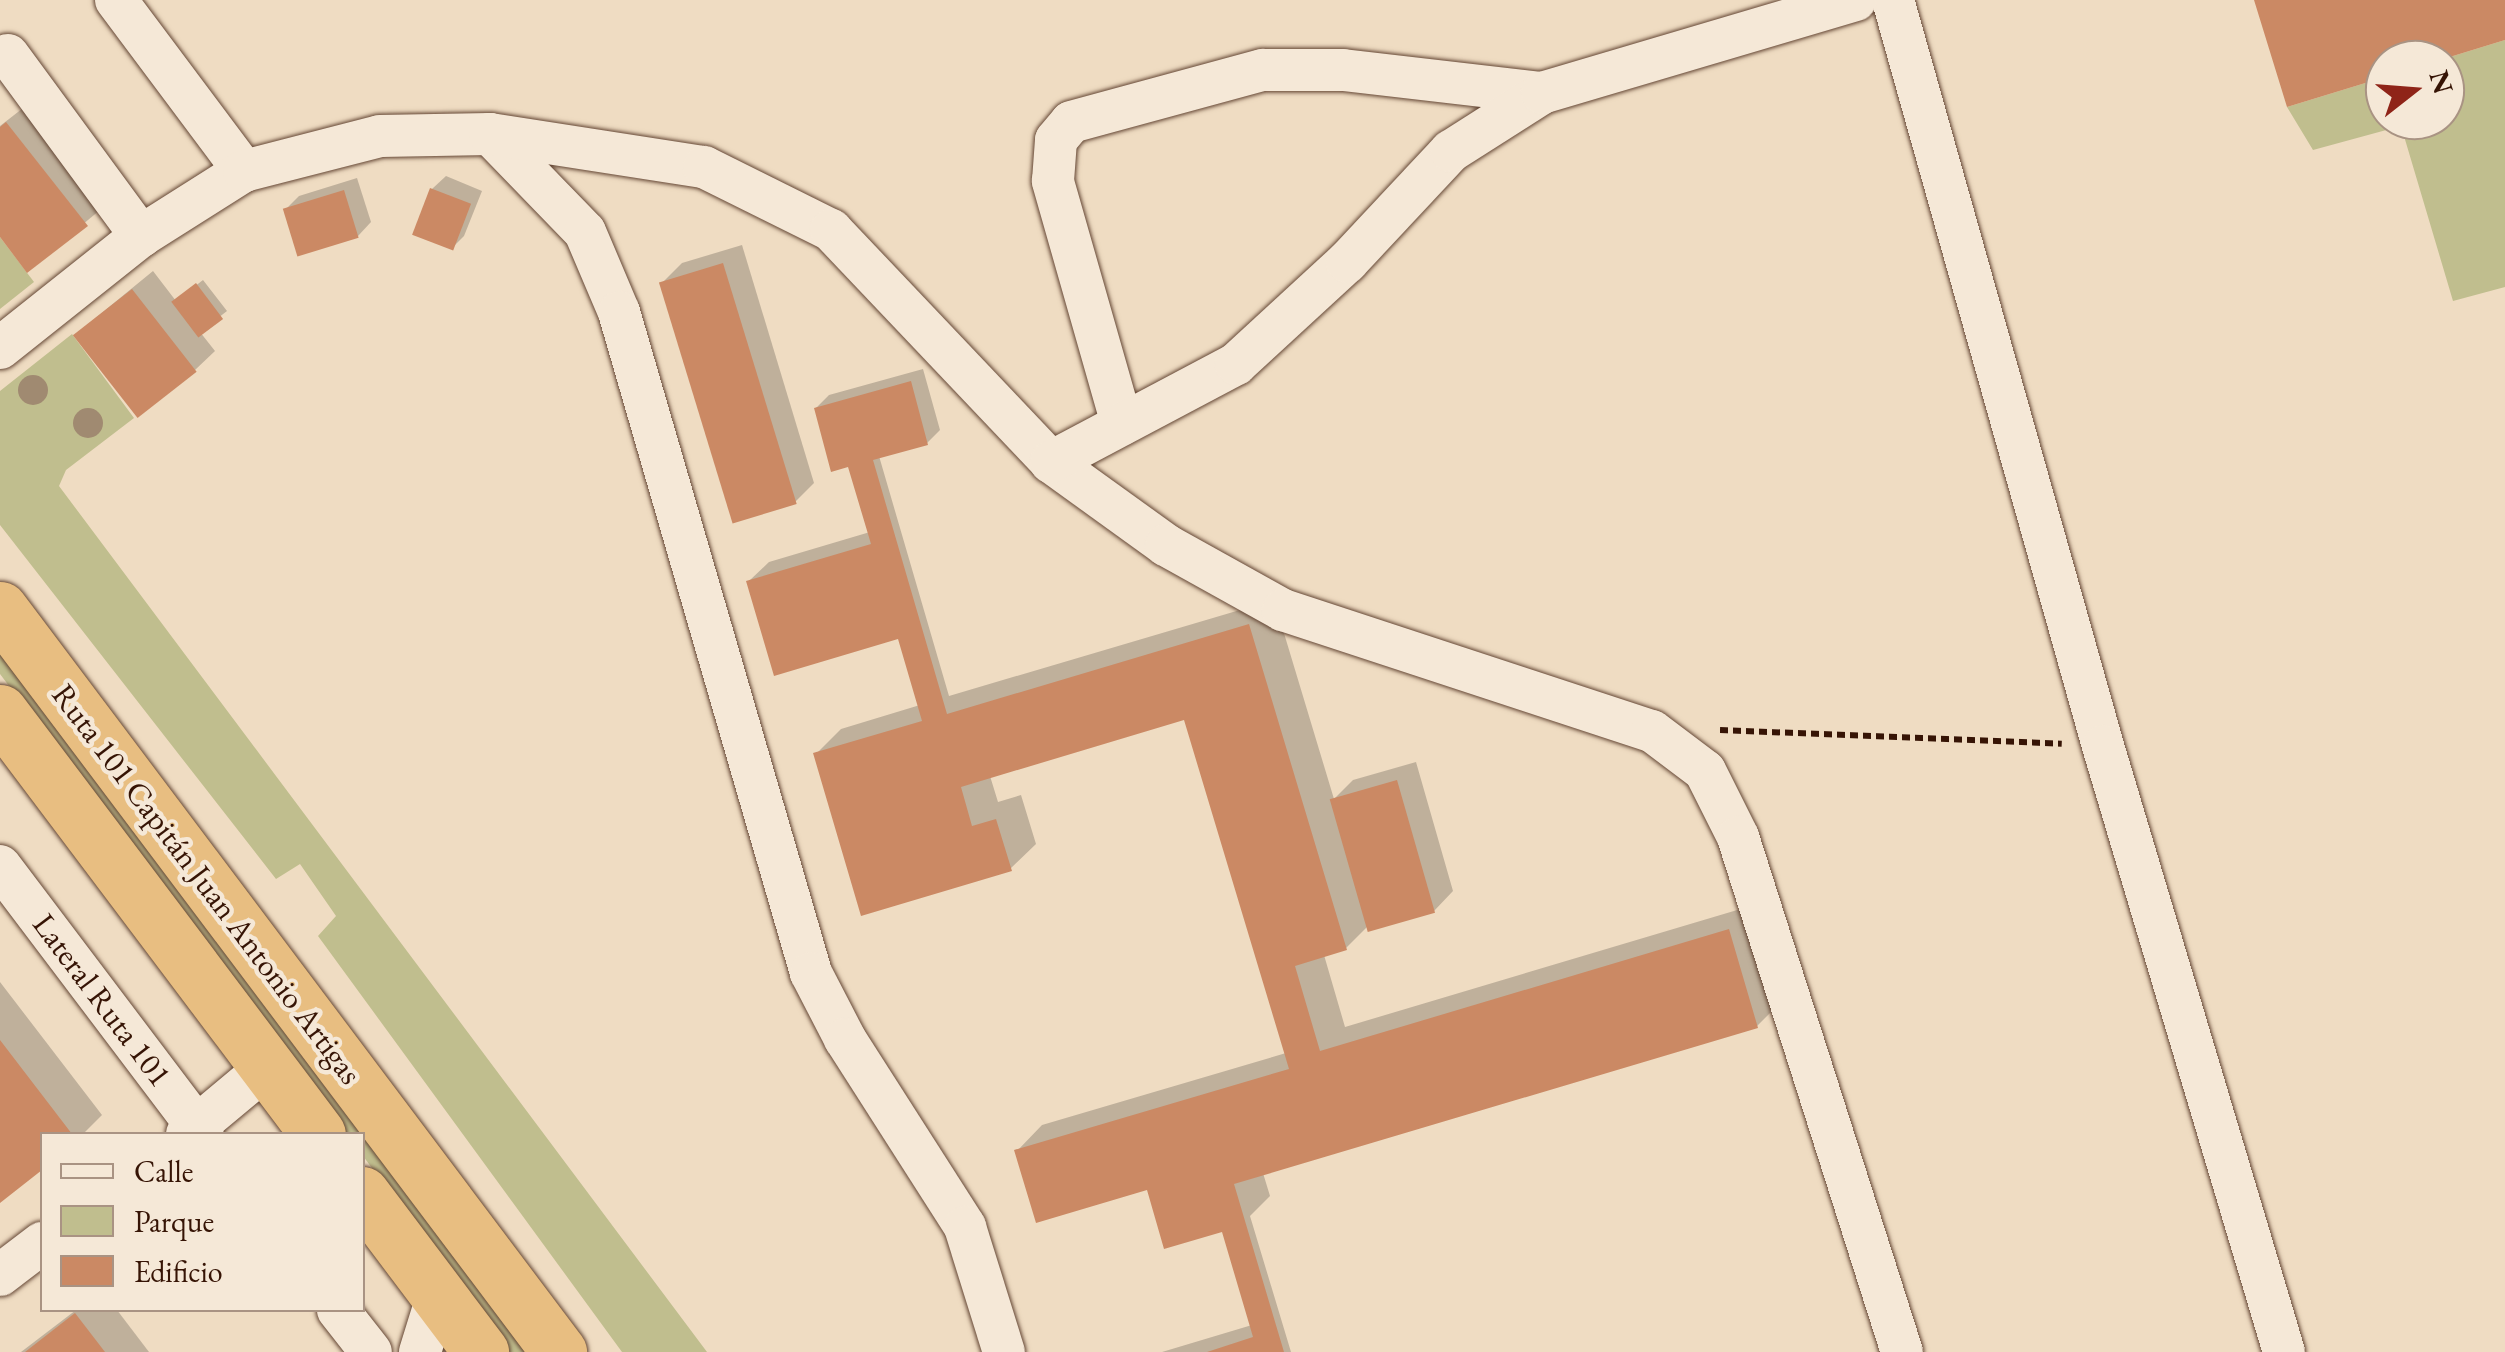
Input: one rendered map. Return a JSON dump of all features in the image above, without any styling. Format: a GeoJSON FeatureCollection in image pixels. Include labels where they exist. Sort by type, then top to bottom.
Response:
{"type":"FeatureCollection","features":[{"type":"Feature","properties":{"kind":"highway","name":"Ruta 101 Capitán Juan Antonio Artigas"},"geometry":{"type":"LineString","coordinates":[[0,609],[559,1352]]}},
{"type":"Feature","properties":{"kind":"highway","name":"Ruta 101 Capitán Juan Antonio Artigas"},"geometry":{"type":"LineString","coordinates":[[0,712],[316,1132]]}},
{"type":"Feature","properties":{"kind":"highway"},"geometry":{"type":"LineString","coordinates":[[365,1198],[481,1352]]}},
{"type":"Feature","properties":{"kind":"street"},"geometry":{"type":"LineString","coordinates":[[116,0],[244,171]]}},
{"type":"Feature","properties":{"kind":"street"},"geometry":{"type":"LineString","coordinates":[[1051,462],[1236,364],[1347,262],[1451,152],[1542,93],[1856,0]]}},
{"type":"Feature","properties":{"kind":"street"},"geometry":{"type":"LineString","coordinates":[[1893,0],[2103,746],[2284,1352]]}},
{"type":"Feature","properties":{"kind":"street"},"geometry":{"type":"LineString","coordinates":[[8,55],[141,236]]}},
{"type":"Feature","properties":{"kind":"street"},"geometry":{"type":"LineString","coordinates":[[1122,424],[1052,181],[1056,140],[1071,122],[1263,70],[1343,70],[1542,93]]}},
{"type":"Feature","properties":{"kind":"street"},"geometry":{"type":"LineString","coordinates":[[490,134],[585,232],[612,296],[812,973],[845,1038],[965,1227],[1004,1352]]}},
{"type":"Feature","properties":{"kind":"street"},"geometry":{"type":"LineString","coordinates":[[0,348],[141,236],[244,171],[380,136],[490,134],[704,167],[830,230],[1051,462],[1166,545],[1283,610],[1652,731],[1706,771],[1738,837],[1902,1352]]}},
{"type":"Feature","properties":{"kind":"street","name":"Lateral Ruta 101"},"geometry":{"type":"LineString","coordinates":[[0,866],[196,1132]]}},
{"type":"Feature","properties":{"kind":"street"},"geometry":{"type":"LineString","coordinates":[[196,1132],[267,1068]]}},
{"type":"Feature","properties":{"kind":"street"},"geometry":{"type":"LineString","coordinates":[[0,1276],[40,1246]]}},
{"type":"Feature","properties":{"kind":"street"},"geometry":{"type":"LineString","coordinates":[[420,1352],[438,1294]]}},
{"type":"Feature","properties":{"kind":"street"},"geometry":{"type":"LineString","coordinates":[[340,1312],[371,1352]]}},
{"type":"Feature","properties":{"kind":"path"},"geometry":{"type":"LineString","coordinates":[[1674,748],[1704,729],[2103,746]]}},
{"type":"Feature","properties":{"kind":"green space"},"geometry":{"type":"Polygon","coordinates":[[[2505,40],[2505,287],[2453,301],[2405,140],[2465,140],[2465,52],[2505,40]]]}},
{"type":"Feature","properties":{"kind":"green space"},"geometry":{"type":"Polygon","coordinates":[[[2365,83],[2365,136],[2313,150],[2287,107],[2365,83]]]}},
{"type":"Feature","properties":{"kind":"green space"},"geometry":{"type":"Polygon","coordinates":[[[0,237],[34,282],[0,309],[0,237]]]}},
{"type":"Feature","properties":{"kind":"green space"},"geometry":{"type":"Polygon","coordinates":[[[72,334],[134,418],[66,470],[59,486],[707,1352],[622,1352],[318,936],[336,916],[300,864],[276,879],[0,525],[0,391],[72,334]]]}},
{"type":"Feature","properties":{"kind":"green space"},"geometry":{"type":"Polygon","coordinates":[[[0,652],[362,1132],[344,1132],[0,674],[0,652]]]}},
{"type":"Feature","properties":{"kind":"green space"},"geometry":{"type":"Polygon","coordinates":[[[365,1136],[528,1352],[509,1352],[365,1159],[365,1136]]]}},
{"type":"Feature","properties":{"kind":"building"},"geometry":{"type":"Polygon","coordinates":[[[2254,0],[2505,0],[2505,40],[2465,52],[2465,40],[2365,40],[2365,83],[2287,107],[2254,0]]]}},
{"type":"Feature","properties":{"kind":"building"},"geometry":{"type":"Polygon","coordinates":[[[6,122],[88,226],[27,273],[0,237],[0,127],[6,122]]]}},
{"type":"Feature","properties":{"kind":"building"},"geometry":{"type":"Polygon","coordinates":[[[430,188],[471,204],[453,250],[412,235],[430,188]]]}},
{"type":"Feature","properties":{"kind":"building"},"geometry":{"type":"Polygon","coordinates":[[[344,190],[359,238],[297,257],[283,209],[344,190]]]}},
{"type":"Feature","properties":{"kind":"building"},"geometry":{"type":"Polygon","coordinates":[[[723,263],[797,504],[733,524],[659,283],[723,263]]]}},
{"type":"Feature","properties":{"kind":"building"},"geometry":{"type":"Polygon","coordinates":[[[196,283],[223,319],[198,338],[171,302],[196,283]]]}},
{"type":"Feature","properties":{"kind":"building"},"geometry":{"type":"Polygon","coordinates":[[[132,289],[197,372],[138,418],[73,335],[132,289]]]}},
{"type":"Feature","properties":{"kind":"building"},"geometry":{"type":"Polygon","coordinates":[[[911,381],[928,445],[873,460],[947,714],[1249,624],[1347,950],[1295,966],[1320,1051],[1729,929],[1758,1028],[1234,1184],[1284,1352],[1207,1352],[1253,1337],[1222,1232],[1164,1249],[1147,1190],[1036,1223],[1014,1150],[1289,1069],[1184,720],[961,787],[972,826],[996,819],[1012,871],[861,916],[813,753],[922,721],[898,639],[774,676],[746,581],[871,544],[848,467],[831,472],[814,408],[911,381]]]}},
{"type":"Feature","properties":{"kind":"building"},"geometry":{"type":"Polygon","coordinates":[[[1397,780],[1435,913],[1368,932],[1330,799],[1397,780]]]}},
{"type":"Feature","properties":{"kind":"building"},"geometry":{"type":"Polygon","coordinates":[[[0,1040],[70,1132],[40,1132],[40,1172],[0,1203],[0,1040]]]}},
{"type":"Feature","properties":{"kind":"building"},"geometry":{"type":"Polygon","coordinates":[[[75,1313],[105,1352],[25,1352],[75,1313]]]}}]}
